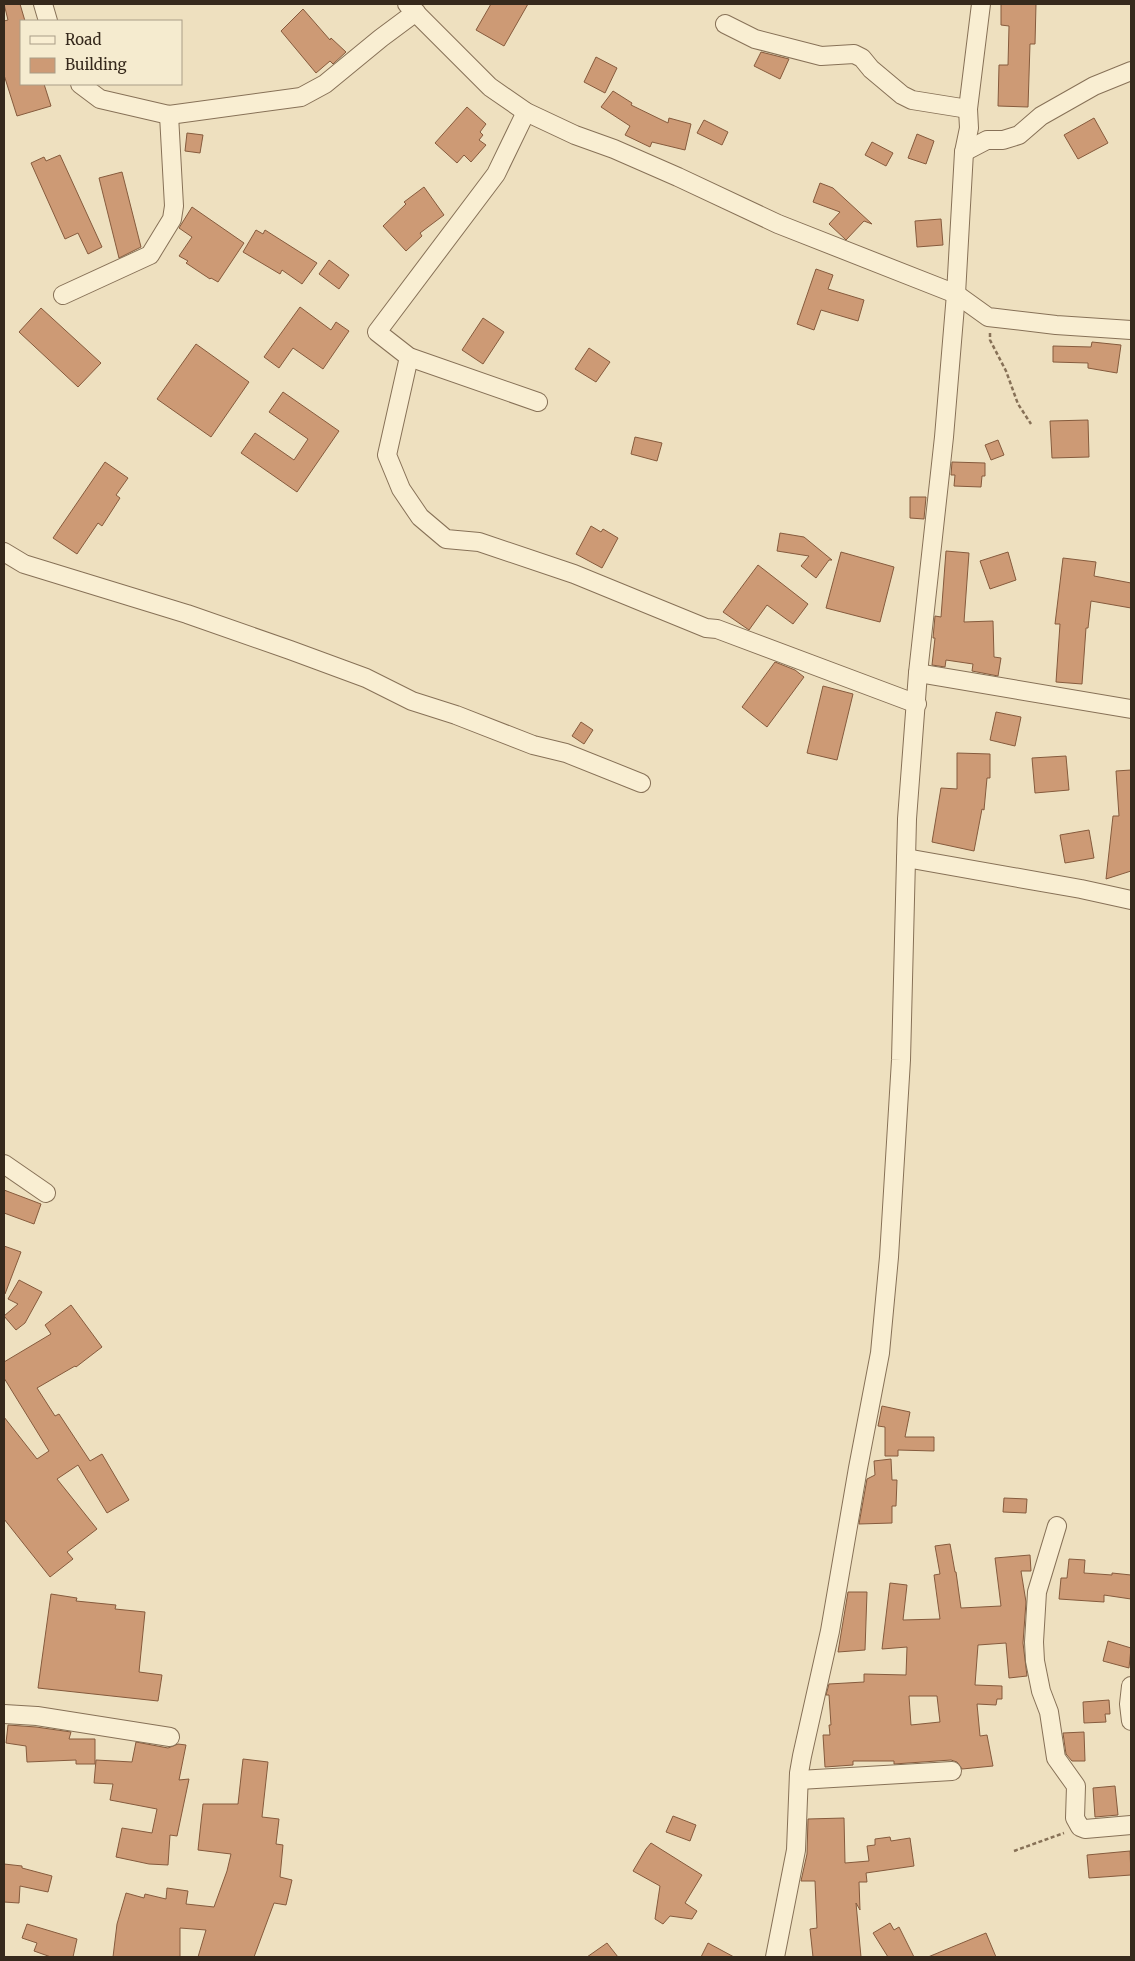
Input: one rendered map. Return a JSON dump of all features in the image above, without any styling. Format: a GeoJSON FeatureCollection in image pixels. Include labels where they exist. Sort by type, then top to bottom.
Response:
{"type":"FeatureCollection","features":[{"type":"Feature","properties":{"kind":"street"},"geometry":{"type":"LineString","coordinates":[[43,4],[48,20]]}},
{"type":"Feature","properties":{"kind":"street"},"geometry":{"type":"LineString","coordinates":[[774,1957],[796,1850],[802,1756],[830,1631],[880,1353],[889,1257],[900,1069],[907,819],[918,673],[944,437],[956,294],[964,152],[969,128],[968,109],[981,4]]}},
{"type":"Feature","properties":{"kind":"street"},"geometry":{"type":"LineString","coordinates":[[81,85],[100,99],[169,115],[301,97],[325,84],[381,38],[412,8],[490,87],[526,112],[575,135],[614,149],[678,177],[778,224],[956,294],[988,317],[1056,325],[1131,330]]}},
{"type":"Feature","properties":{"kind":"street"},"geometry":{"type":"LineString","coordinates":[[725,24],[755,39],[821,56],[854,54],[862,58],[871,69],[902,95],[912,100],[968,109]]}},
{"type":"Feature","properties":{"kind":"street"},"geometry":{"type":"LineString","coordinates":[[964,152],[987,140],[1003,140],[1019,135],[1041,116],[1094,86],[1131,71]]}},
{"type":"Feature","properties":{"kind":"street"},"geometry":{"type":"LineString","coordinates":[[526,112],[496,174],[377,332],[409,357],[538,402]]}},
{"type":"Feature","properties":{"kind":"street"},"geometry":{"type":"LineString","coordinates":[[63,295],[150,255],[163,236],[172,219],[174,206],[169,115]]}},
{"type":"Feature","properties":{"kind":"street"},"geometry":{"type":"LineString","coordinates":[[409,357],[387,455],[401,489],[420,517],[446,539],[479,542],[574,574],[706,628],[717,629],[917,704]]}},
{"type":"Feature","properties":{"kind":"street"},"geometry":{"type":"LineString","coordinates":[[4,552],[24,564],[187,614],[290,650],[366,678],[412,701],[456,714],[533,745],[566,753],[641,783]]}},
{"type":"Feature","properties":{"kind":"street"},"geometry":{"type":"LineString","coordinates":[[918,673],[1131,709]]}},
{"type":"Feature","properties":{"kind":"street"},"geometry":{"type":"LineString","coordinates":[[906,858],[1081,888],[1131,900]]}},
{"type":"Feature","properties":{"kind":"street"},"geometry":{"type":"LineString","coordinates":[[4,1164],[46,1193]]}},
{"type":"Feature","properties":{"kind":"street"},"geometry":{"type":"LineString","coordinates":[[1057,1526],[1037,1592],[1034,1642],[1035,1661],[1041,1691],[1049,1712],[1056,1758],[1076,1786],[1074,1818],[1080,1828],[1131,1825]]}},
{"type":"Feature","properties":{"kind":"street"},"geometry":{"type":"LineString","coordinates":[[1131,1686],[1128,1704],[1131,1721]]}},
{"type":"Feature","properties":{"kind":"street"},"geometry":{"type":"LineString","coordinates":[[4,1714],[37,1716],[170,1737]]}},
{"type":"Feature","properties":{"kind":"street"},"geometry":{"type":"LineString","coordinates":[[799,1780],[952,1771]]}},
{"type":"Feature","properties":{"kind":"path"},"geometry":{"type":"LineString","coordinates":[[988,317],[990,340],[1006,371],[1018,404],[1031,424]]}},
{"type":"Feature","properties":{"kind":"path"},"geometry":{"type":"LineString","coordinates":[[1014,1851],[1080,1828]]}},
{"type":"Feature","properties":{"kind":"building"},"geometry":{"type":"Polygon","coordinates":[[[4,4],[20,4],[25,20],[20,20],[20,85],[44,85],[51,106],[17,116],[4,75],[4,21],[8,20],[4,4]]]}},
{"type":"Feature","properties":{"kind":"building"},"geometry":{"type":"Polygon","coordinates":[[[491,4],[528,4],[504,46],[476,30],[491,4]]]}},
{"type":"Feature","properties":{"kind":"building"},"geometry":{"type":"Polygon","coordinates":[[[1001,4],[1036,4],[1035,44],[1030,44],[1028,107],[998,106],[999,65],[1008,65],[1009,26],[1001,25],[1001,4]]]}},
{"type":"Feature","properties":{"kind":"building"},"geometry":{"type":"Polygon","coordinates":[[[303,9],[330,40],[331,38],[346,52],[333,64],[330,61],[316,73],[281,31],[303,9]]]}},
{"type":"Feature","properties":{"kind":"building"},"geometry":{"type":"Polygon","coordinates":[[[761,52],[789,59],[780,79],[754,66],[761,52]]]}},
{"type":"Feature","properties":{"kind":"building"},"geometry":{"type":"Polygon","coordinates":[[[596,57],[617,68],[605,93],[584,82],[596,57]]]}},
{"type":"Feature","properties":{"kind":"building"},"geometry":{"type":"Polygon","coordinates":[[[613,91],[632,103],[631,105],[668,123],[669,118],[691,124],[685,150],[652,142],[650,147],[625,135],[630,126],[601,107],[613,91]]]}},
{"type":"Feature","properties":{"kind":"building"},"geometry":{"type":"Polygon","coordinates":[[[467,107],[486,124],[480,132],[483,135],[479,140],[486,145],[471,162],[464,155],[457,163],[435,143],[467,107]]]}},
{"type":"Feature","properties":{"kind":"building"},"geometry":{"type":"Polygon","coordinates":[[[1094,118],[1108,143],[1078,159],[1064,135],[1094,118]]]}},
{"type":"Feature","properties":{"kind":"building"},"geometry":{"type":"Polygon","coordinates":[[[704,120],[728,132],[722,145],[697,133],[704,120]]]}},
{"type":"Feature","properties":{"kind":"building"},"geometry":{"type":"Polygon","coordinates":[[[187,133],[203,135],[200,153],[185,151],[187,133]]]}},
{"type":"Feature","properties":{"kind":"building"},"geometry":{"type":"Polygon","coordinates":[[[917,134],[934,141],[926,164],[908,158],[917,134]]]}},
{"type":"Feature","properties":{"kind":"building"},"geometry":{"type":"Polygon","coordinates":[[[872,142],[893,153],[886,166],[865,155],[872,142]]]}},
{"type":"Feature","properties":{"kind":"building"},"geometry":{"type":"Polygon","coordinates":[[[60,155],[102,247],[88,254],[78,233],[65,239],[31,163],[44,157],[46,161],[60,155]]]}},
{"type":"Feature","properties":{"kind":"building"},"geometry":{"type":"Polygon","coordinates":[[[122,172],[141,247],[119,258],[99,178],[122,172]]]}},
{"type":"Feature","properties":{"kind":"building"},"geometry":{"type":"Polygon","coordinates":[[[820,183],[833,188],[872,224],[864,221],[846,240],[829,224],[840,212],[813,202],[820,183]]]}},
{"type":"Feature","properties":{"kind":"building"},"geometry":{"type":"Polygon","coordinates":[[[424,187],[444,215],[420,233],[422,236],[406,251],[383,226],[406,204],[404,202],[424,187]]]}},
{"type":"Feature","properties":{"kind":"building"},"geometry":{"type":"Polygon","coordinates":[[[192,207],[244,243],[218,282],[210,279],[186,263],[188,261],[179,256],[192,237],[179,228],[192,207]]]}},
{"type":"Feature","properties":{"kind":"building"},"geometry":{"type":"Polygon","coordinates":[[[941,219],[943,245],[917,247],[915,221],[941,219]]]}},
{"type":"Feature","properties":{"kind":"building"},"geometry":{"type":"Polygon","coordinates":[[[256,230],[263,234],[265,230],[317,263],[302,284],[282,270],[280,274],[243,252],[256,230]]]}},
{"type":"Feature","properties":{"kind":"building"},"geometry":{"type":"Polygon","coordinates":[[[329,260],[349,275],[339,289],[319,274],[329,260]]]}},
{"type":"Feature","properties":{"kind":"building"},"geometry":{"type":"Polygon","coordinates":[[[816,269],[833,275],[828,289],[864,300],[858,321],[821,310],[814,330],[797,324],[816,269]]]}},
{"type":"Feature","properties":{"kind":"building"},"geometry":{"type":"Polygon","coordinates":[[[300,307],[331,330],[336,322],[349,331],[323,369],[293,348],[279,368],[264,357],[300,307]]]}},
{"type":"Feature","properties":{"kind":"building"},"geometry":{"type":"Polygon","coordinates":[[[41,308],[101,363],[78,387],[19,332],[41,308]]]}},
{"type":"Feature","properties":{"kind":"building"},"geometry":{"type":"Polygon","coordinates":[[[483,318],[504,332],[483,364],[462,350],[483,318]]]}},
{"type":"Feature","properties":{"kind":"building"},"geometry":{"type":"Polygon","coordinates":[[[1092,342],[1121,345],[1117,373],[1088,368],[1088,363],[1053,362],[1053,346],[1091,347],[1092,342]]]}},
{"type":"Feature","properties":{"kind":"building"},"geometry":{"type":"Polygon","coordinates":[[[196,344],[249,382],[211,437],[157,399],[196,344]]]}},
{"type":"Feature","properties":{"kind":"building"},"geometry":{"type":"Polygon","coordinates":[[[589,348],[610,362],[596,382],[575,369],[589,348]]]}},
{"type":"Feature","properties":{"kind":"building"},"geometry":{"type":"Polygon","coordinates":[[[283,392],[339,431],[297,492],[241,453],[255,433],[294,460],[308,439],[269,412],[283,392]]]}},
{"type":"Feature","properties":{"kind":"building"},"geometry":{"type":"Polygon","coordinates":[[[1088,420],[1089,457],[1052,458],[1050,421],[1088,420]]]}},
{"type":"Feature","properties":{"kind":"building"},"geometry":{"type":"Polygon","coordinates":[[[635,437],[662,443],[657,461],[631,454],[635,437]]]}},
{"type":"Feature","properties":{"kind":"building"},"geometry":{"type":"Polygon","coordinates":[[[998,440],[1004,455],[991,460],[985,445],[998,440]]]}},
{"type":"Feature","properties":{"kind":"building"},"geometry":{"type":"Polygon","coordinates":[[[105,462],[128,478],[116,495],[120,498],[102,526],[98,523],[77,554],[53,538],[105,462]]]}},
{"type":"Feature","properties":{"kind":"building"},"geometry":{"type":"Polygon","coordinates":[[[952,462],[985,463],[985,476],[982,476],[981,487],[954,486],[955,475],[951,475],[952,462]]]}},
{"type":"Feature","properties":{"kind":"building"},"geometry":{"type":"Polygon","coordinates":[[[910,497],[926,497],[924,519],[910,518],[910,497]]]}},
{"type":"Feature","properties":{"kind":"building"},"geometry":{"type":"Polygon","coordinates":[[[591,526],[601,532],[603,529],[618,538],[602,568],[576,554],[591,526]]]}},
{"type":"Feature","properties":{"kind":"building"},"geometry":{"type":"Polygon","coordinates":[[[780,533],[804,537],[832,560],[829,560],[816,578],[801,566],[809,556],[777,551],[780,533]]]}},
{"type":"Feature","properties":{"kind":"building"},"geometry":{"type":"Polygon","coordinates":[[[946,551],[969,553],[964,622],[993,621],[994,657],[1001,658],[998,676],[972,671],[973,664],[946,660],[945,667],[932,665],[935,616],[941,617],[946,551]]]}},
{"type":"Feature","properties":{"kind":"building"},"geometry":{"type":"Polygon","coordinates":[[[841,552],[894,567],[880,622],[826,608],[841,552]]]}},
{"type":"Feature","properties":{"kind":"building"},"geometry":{"type":"Polygon","coordinates":[[[1008,552],[1016,580],[990,589],[980,561],[1008,552]]]}},
{"type":"Feature","properties":{"kind":"building"},"geometry":{"type":"Polygon","coordinates":[[[1063,558],[1096,562],[1094,576],[1131,583],[1131,608],[1091,601],[1088,628],[1086,628],[1082,684],[1056,682],[1060,624],[1055,624],[1063,558]]]}},
{"type":"Feature","properties":{"kind":"building"},"geometry":{"type":"Polygon","coordinates":[[[758,565],[808,604],[793,624],[767,605],[749,630],[723,612],[758,565]]]}},
{"type":"Feature","properties":{"kind":"building"},"geometry":{"type":"Polygon","coordinates":[[[775,662],[795,670],[804,677],[767,727],[742,707],[775,662]]]}},
{"type":"Feature","properties":{"kind":"building"},"geometry":{"type":"Polygon","coordinates":[[[823,686],[853,694],[837,760],[807,753],[823,686]]]}},
{"type":"Feature","properties":{"kind":"building"},"geometry":{"type":"Polygon","coordinates":[[[996,712],[1021,717],[1015,746],[990,740],[996,712]]]}},
{"type":"Feature","properties":{"kind":"building"},"geometry":{"type":"Polygon","coordinates":[[[581,722],[593,730],[584,744],[572,736],[581,722]]]}},
{"type":"Feature","properties":{"kind":"building"},"geometry":{"type":"Polygon","coordinates":[[[957,753],[990,754],[990,778],[987,778],[984,810],[982,809],[974,851],[932,842],[941,788],[957,789],[957,753]]]}},
{"type":"Feature","properties":{"kind":"building"},"geometry":{"type":"Polygon","coordinates":[[[1066,756],[1069,790],[1035,793],[1032,758],[1066,756]]]}},
{"type":"Feature","properties":{"kind":"building"},"geometry":{"type":"Polygon","coordinates":[[[1131,770],[1131,871],[1106,879],[1113,816],[1119,816],[1116,771],[1131,770]]]}},
{"type":"Feature","properties":{"kind":"building"},"geometry":{"type":"Polygon","coordinates":[[[1089,830],[1094,858],[1065,863],[1060,835],[1089,830]]]}},
{"type":"Feature","properties":{"kind":"building"},"geometry":{"type":"Polygon","coordinates":[[[4,1190],[41,1204],[34,1224],[4,1213],[4,1190]]]}},
{"type":"Feature","properties":{"kind":"building"},"geometry":{"type":"Polygon","coordinates":[[[4,1246],[21,1252],[5,1294],[4,1293],[4,1246]]]}},
{"type":"Feature","properties":{"kind":"building"},"geometry":{"type":"Polygon","coordinates":[[[19,1280],[42,1292],[25,1323],[16,1330],[4,1316],[18,1304],[8,1299],[19,1280]]]}},
{"type":"Feature","properties":{"kind":"building"},"geometry":{"type":"Polygon","coordinates":[[[71,1305],[102,1347],[76,1367],[37,1388],[55,1416],[59,1414],[90,1461],[102,1454],[129,1500],[107,1513],[78,1465],[57,1479],[97,1529],[67,1552],[73,1559],[50,1577],[4,1519],[4,1417],[37,1459],[49,1451],[4,1378],[4,1362],[51,1334],[45,1325],[71,1305]]]}},
{"type":"Feature","properties":{"kind":"building"},"geometry":{"type":"Polygon","coordinates":[[[882,1406],[910,1412],[905,1437],[934,1437],[934,1451],[898,1450],[898,1456],[885,1456],[885,1427],[878,1426],[882,1406]]]}},
{"type":"Feature","properties":{"kind":"building"},"geometry":{"type":"Polygon","coordinates":[[[891,1459],[892,1480],[897,1480],[896,1506],[892,1506],[892,1523],[859,1524],[867,1479],[875,1475],[874,1461],[891,1459]]]}},
{"type":"Feature","properties":{"kind":"building"},"geometry":{"type":"Polygon","coordinates":[[[1004,1498],[1027,1499],[1026,1513],[1003,1512],[1004,1498]]]}},
{"type":"Feature","properties":{"kind":"building"},"geometry":{"type":"Polygon","coordinates":[[[950,1544],[961,1608],[1001,1606],[995,1558],[1030,1555],[1031,1571],[1021,1571],[1026,1602],[1023,1643],[1027,1676],[1009,1678],[1006,1643],[978,1645],[975,1685],[1002,1686],[1002,1699],[997,1699],[996,1705],[977,1704],[980,1736],[987,1735],[993,1766],[962,1769],[957,1762],[951,1760],[894,1764],[894,1761],[853,1761],[853,1765],[825,1767],[823,1735],[830,1735],[829,1725],[831,1725],[829,1695],[826,1695],[829,1684],[864,1682],[864,1674],[906,1675],[907,1647],[882,1649],[890,1583],[907,1585],[903,1620],[940,1619],[934,1575],[940,1574],[935,1546],[950,1544]],[[909,1696],[911,1725],[940,1722],[937,1696],[909,1696]]]}},
{"type":"Feature","properties":{"kind":"building"},"geometry":{"type":"Polygon","coordinates":[[[1069,1559],[1085,1560],[1084,1573],[1131,1575],[1131,1599],[1104,1595],[1104,1602],[1059,1599],[1061,1578],[1067,1578],[1069,1559]]]}},
{"type":"Feature","properties":{"kind":"building"},"geometry":{"type":"Polygon","coordinates":[[[848,1592],[867,1592],[865,1650],[838,1652],[848,1592]]]}},
{"type":"Feature","properties":{"kind":"building"},"geometry":{"type":"Polygon","coordinates":[[[51,1594],[77,1598],[76,1601],[116,1605],[115,1609],[145,1612],[139,1672],[162,1675],[158,1701],[38,1688],[51,1594]]]}},
{"type":"Feature","properties":{"kind":"building"},"geometry":{"type":"Polygon","coordinates":[[[1108,1641],[1131,1648],[1129,1668],[1103,1661],[1108,1641]]]}},
{"type":"Feature","properties":{"kind":"building"},"geometry":{"type":"Polygon","coordinates":[[[1109,1700],[1110,1714],[1105,1714],[1106,1722],[1084,1723],[1083,1702],[1109,1700]]]}},
{"type":"Feature","properties":{"kind":"building"},"geometry":{"type":"Polygon","coordinates":[[[8,1725],[71,1732],[69,1739],[95,1739],[95,1764],[76,1764],[76,1760],[27,1762],[26,1746],[6,1743],[8,1725]]]}},
{"type":"Feature","properties":{"kind":"building"},"geometry":{"type":"Polygon","coordinates":[[[1084,1732],[1085,1761],[1072,1761],[1066,1754],[1063,1733],[1084,1732]]]}},
{"type":"Feature","properties":{"kind":"building"},"geometry":{"type":"Polygon","coordinates":[[[136,1742],[168,1748],[178,1744],[186,1745],[179,1780],[189,1779],[177,1836],[170,1835],[168,1865],[149,1864],[116,1857],[122,1828],[152,1833],[157,1809],[110,1800],[113,1784],[94,1783],[96,1760],[132,1762],[136,1742]]]}},
{"type":"Feature","properties":{"kind":"building"},"geometry":{"type":"Polygon","coordinates":[[[243,1759],[268,1762],[262,1817],[279,1819],[276,1844],[283,1845],[280,1877],[292,1880],[286,1905],[274,1903],[254,1957],[198,1957],[206,1930],[180,1928],[180,1957],[113,1957],[117,1924],[126,1893],[144,1898],[145,1894],[166,1899],[167,1888],[188,1891],[186,1904],[214,1907],[231,1854],[198,1850],[203,1804],[238,1804],[243,1759]]]}},
{"type":"Feature","properties":{"kind":"building"},"geometry":{"type":"Polygon","coordinates":[[[1115,1786],[1118,1815],[1095,1817],[1093,1788],[1115,1786]]]}},
{"type":"Feature","properties":{"kind":"building"},"geometry":{"type":"Polygon","coordinates":[[[673,1816],[696,1825],[690,1841],[666,1832],[673,1816]]]}},
{"type":"Feature","properties":{"kind":"building"},"geometry":{"type":"Polygon","coordinates":[[[844,1818],[845,1863],[869,1861],[867,1846],[875,1845],[875,1839],[890,1837],[891,1841],[910,1838],[914,1866],[866,1873],[867,1882],[859,1882],[860,1910],[856,1903],[861,1957],[813,1957],[810,1929],[817,1928],[815,1881],[801,1881],[807,1854],[808,1819],[844,1818]]]}},
{"type":"Feature","properties":{"kind":"building"},"geometry":{"type":"Polygon","coordinates":[[[651,1843],[702,1875],[685,1903],[697,1911],[692,1919],[670,1916],[663,1924],[655,1919],[660,1886],[633,1871],[651,1843]]]}},
{"type":"Feature","properties":{"kind":"building"},"geometry":{"type":"Polygon","coordinates":[[[1130,1851],[1131,1875],[1089,1878],[1087,1855],[1130,1851]]]}},
{"type":"Feature","properties":{"kind":"building"},"geometry":{"type":"Polygon","coordinates":[[[4,1864],[22,1866],[22,1868],[52,1876],[48,1892],[20,1886],[19,1903],[4,1902],[4,1864]]]}},
{"type":"Feature","properties":{"kind":"building"},"geometry":{"type":"Polygon","coordinates":[[[890,1923],[894,1930],[899,1927],[914,1957],[888,1957],[873,1933],[890,1923]]]}},
{"type":"Feature","properties":{"kind":"building"},"geometry":{"type":"Polygon","coordinates":[[[27,1924],[77,1939],[73,1957],[51,1957],[34,1951],[37,1943],[22,1938],[27,1924]]]}},
{"type":"Feature","properties":{"kind":"building"},"geometry":{"type":"Polygon","coordinates":[[[986,1933],[996,1957],[928,1957],[986,1933]]]}},
{"type":"Feature","properties":{"kind":"building"},"geometry":{"type":"Polygon","coordinates":[[[607,1943],[618,1957],[587,1957],[607,1943]]]}},
{"type":"Feature","properties":{"kind":"building"},"geometry":{"type":"Polygon","coordinates":[[[708,1943],[734,1957],[701,1957],[708,1943]]]}}]}
